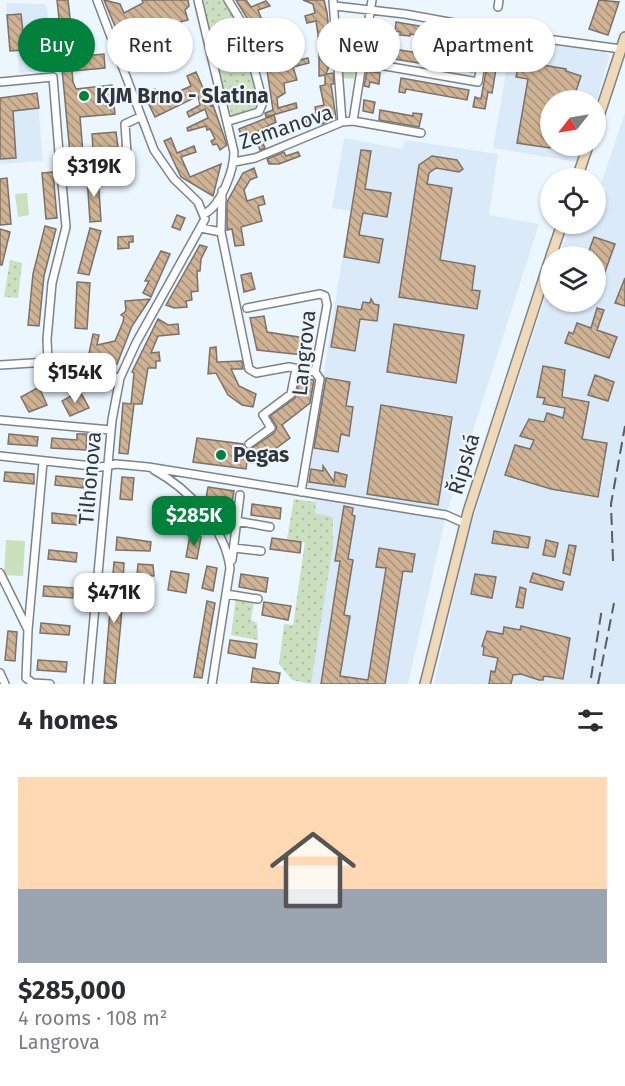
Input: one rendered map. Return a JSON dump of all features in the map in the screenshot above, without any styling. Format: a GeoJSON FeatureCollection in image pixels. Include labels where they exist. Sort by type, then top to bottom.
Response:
{"type":"FeatureCollection","features":[{"type":"Feature","properties":{"kind":"street"},"geometry":{"type":"LineString","coordinates":[[97,0],[140,117],[163,165],[198,202],[204,214]]}},
{"type":"Feature","properties":{"kind":"street"},"geometry":{"type":"LineString","coordinates":[[198,0],[229,121],[234,162]]}},
{"type":"Feature","properties":{"kind":"street"},"geometry":{"type":"LineString","coordinates":[[228,0],[242,23],[263,102],[259,112],[229,121]]}},
{"type":"Feature","properties":{"kind":"street"},"geometry":{"type":"LineString","coordinates":[[369,18],[372,0]]}},
{"type":"Feature","properties":{"kind":"street"},"geometry":{"type":"LineString","coordinates":[[342,122],[334,3],[423,18]]}},
{"type":"Feature","properties":{"kind":"street"},"geometry":{"type":"LineString","coordinates":[[606,95],[625,37]]}},
{"type":"Feature","properties":{"kind":"street"},"geometry":{"type":"LineString","coordinates":[[555,39],[621,49]]}},
{"type":"Feature","properties":{"kind":"street"},"geometry":{"type":"LineString","coordinates":[[353,121],[360,72]]}},
{"type":"Feature","properties":{"kind":"street"},"geometry":{"type":"LineString","coordinates":[[420,72],[478,82],[480,72]]}},
{"type":"Feature","properties":{"kind":"street"},"geometry":{"type":"LineString","coordinates":[[0,81],[53,77],[59,153],[64,160],[124,158],[127,153],[125,124],[140,117]]}},
{"type":"Feature","properties":{"kind":"street","name":"Zemanova"},"geometry":{"type":"LineString","coordinates":[[234,162],[255,158],[342,122],[353,121],[421,133]]}},
{"type":"Feature","properties":{"kind":"street","name":"Tilhonova"},"geometry":{"type":"LineString","coordinates":[[88,684],[111,430],[120,378],[136,343],[201,228],[204,214],[212,209],[222,191],[234,162]]}},
{"type":"Feature","properties":{"kind":"street"},"geometry":{"type":"LineString","coordinates":[[48,362],[47,339],[52,283],[66,227],[61,172]]}},
{"type":"Feature","properties":{"kind":"street"},"geometry":{"type":"LineString","coordinates":[[222,191],[221,232],[249,369],[256,373],[289,367],[315,372]]}},
{"type":"Feature","properties":{"kind":"street"},"geometry":{"type":"LineString","coordinates":[[201,228],[221,232]]}},
{"type":"Feature","properties":{"kind":"street","name":"Řípská"},"geometry":{"type":"LineString","coordinates":[[425,684],[464,523],[540,292]]}},
{"type":"Feature","properties":{"kind":"street","name":"Langrova"},"geometry":{"type":"LineString","coordinates":[[247,308],[320,294],[325,296],[327,305],[315,372],[320,379],[301,492]]}},
{"type":"Feature","properties":{"kind":"street"},"geometry":{"type":"LineString","coordinates":[[0,365],[48,362],[120,378]]}},
{"type":"Feature","properties":{"kind":"street"},"geometry":{"type":"LineString","coordinates":[[249,444],[271,428],[263,415],[291,394],[296,369]]}},
{"type":"Feature","properties":{"kind":"street"},"geometry":{"type":"LineString","coordinates":[[0,420],[111,430]]}},
{"type":"Feature","properties":{"kind":"street"},"geometry":{"type":"LineString","coordinates":[[0,456],[101,467],[108,464],[148,467],[446,515],[464,523]]}},
{"type":"Feature","properties":{"kind":"street"},"geometry":{"type":"LineString","coordinates":[[43,462],[26,678],[33,683],[50,684]]}},
{"type":"Feature","properties":{"kind":"street"},"geometry":{"type":"LineString","coordinates":[[148,467],[175,482],[200,509],[222,539],[228,552],[230,568]]}},
{"type":"Feature","properties":{"kind":"street"},"geometry":{"type":"LineString","coordinates":[[212,684],[234,548],[240,495]]}},
{"type":"Feature","properties":{"kind":"street"},"geometry":{"type":"LineString","coordinates":[[236,521],[270,527]]}},
{"type":"Feature","properties":{"kind":"street"},"geometry":{"type":"LineString","coordinates":[[222,539],[235,536]]}},
{"type":"Feature","properties":{"kind":"street"},"geometry":{"type":"LineString","coordinates":[[234,548],[261,551]]}},
{"type":"Feature","properties":{"kind":"street"},"geometry":{"type":"LineString","coordinates":[[0,573],[28,630]]}},
{"type":"Feature","properties":{"kind":"street"},"geometry":{"type":"LineString","coordinates":[[226,594],[258,599]]}},
{"type":"Feature","properties":{"kind":"street"},"geometry":{"type":"LineString","coordinates":[[0,673],[5,684]]}},
{"type":"Feature","properties":{"kind":"shaded area"},"geometry":{"type":"Polygon","coordinates":[[[6,3],[44,4],[47,7],[48,18],[18,18],[18,62],[17,50],[10,51],[6,3]]]}},
{"type":"Feature","properties":{"kind":"shaded area"},"geometry":{"type":"Polygon","coordinates":[[[555,43],[605,51],[609,57],[600,90],[540,90],[540,156],[493,148],[506,72],[555,72],[555,43]]]}},
{"type":"Feature","properties":{"kind":"shaded area"},"geometry":{"type":"Polygon","coordinates":[[[37,93],[43,161],[0,164],[0,98],[37,93]]]}},
{"type":"Feature","properties":{"kind":"shaded area"},"geometry":{"type":"Polygon","coordinates":[[[625,113],[625,684],[434,684],[469,532],[540,312],[606,312],[606,246],[563,246],[567,234],[606,234],[606,169],[625,113]]]}},
{"type":"Feature","properties":{"kind":"shaded area"},"geometry":{"type":"Polygon","coordinates":[[[344,138],[402,149],[405,140],[498,154],[489,215],[539,224],[446,515],[408,684],[311,684],[334,530],[333,517],[315,513],[314,490],[305,488],[350,211],[332,208],[344,138]]]}},
{"type":"Feature","properties":{"kind":"shaded area"},"geometry":{"type":"Polygon","coordinates":[[[540,156],[578,156],[576,162],[540,156]]]}},
{"type":"Feature","properties":{"kind":"green space"},"geometry":{"type":"Polygon","coordinates":[[[201,0],[226,0],[238,18],[206,18],[201,0]]]}},
{"type":"Feature","properties":{"kind":"green space"},"geometry":{"type":"Polygon","coordinates":[[[220,72],[253,72],[261,107],[232,118],[220,72]]]}},
{"type":"Feature","properties":{"kind":"green space"},"geometry":{"type":"Polygon","coordinates":[[[343,72],[355,72],[354,79],[343,78],[343,72]]]}},
{"type":"Feature","properties":{"kind":"green space"},"geometry":{"type":"Polygon","coordinates":[[[27,193],[29,215],[18,217],[15,194],[27,193]]]}},
{"type":"Feature","properties":{"kind":"green space"},"geometry":{"type":"Polygon","coordinates":[[[10,260],[22,263],[18,298],[4,297],[10,260]]]}},
{"type":"Feature","properties":{"kind":"green space"},"geometry":{"type":"Polygon","coordinates":[[[294,499],[316,502],[315,513],[333,517],[333,545],[311,684],[292,680],[279,664],[284,624],[293,625],[305,542],[287,539],[294,499]]]}},
{"type":"Feature","properties":{"kind":"green space"},"geometry":{"type":"Polygon","coordinates":[[[6,540],[25,541],[23,576],[4,575],[6,540]]]}},
{"type":"Feature","properties":{"kind":"green space"},"geometry":{"type":"Polygon","coordinates":[[[236,598],[254,601],[251,620],[257,623],[258,640],[231,635],[236,598]]]}},
{"type":"Feature","properties":{"kind":"building"},"geometry":{"type":"Polygon","coordinates":[[[57,0],[68,0],[70,18],[59,18],[57,0]]]}},
{"type":"Feature","properties":{"kind":"building"},"geometry":{"type":"Polygon","coordinates":[[[104,0],[120,4],[124,13],[143,3],[142,0],[188,0],[189,6],[185,10],[187,18],[112,18],[104,0]]]}},
{"type":"Feature","properties":{"kind":"building"},"geometry":{"type":"Polygon","coordinates":[[[236,0],[246,0],[251,7],[266,1],[270,6],[258,10],[261,18],[247,18],[236,0]]]}},
{"type":"Feature","properties":{"kind":"building"},"geometry":{"type":"Polygon","coordinates":[[[303,0],[324,0],[327,13],[328,18],[317,18],[317,28],[316,21],[307,23],[305,16],[315,13],[313,4],[303,0]]]}},
{"type":"Feature","properties":{"kind":"building"},"geometry":{"type":"Polygon","coordinates":[[[599,0],[619,2],[608,35],[589,29],[599,0]]]}},
{"type":"Feature","properties":{"kind":"building"},"geometry":{"type":"Polygon","coordinates":[[[21,14],[21,18],[18,18],[18,50],[10,51],[7,15],[21,14]]]}},
{"type":"Feature","properties":{"kind":"building"},"geometry":{"type":"Polygon","coordinates":[[[400,23],[412,25],[412,34],[400,35],[400,23]]]}},
{"type":"Feature","properties":{"kind":"building"},"geometry":{"type":"Polygon","coordinates":[[[400,50],[412,52],[412,62],[400,60],[400,50]]]}},
{"type":"Feature","properties":{"kind":"building"},"geometry":{"type":"Polygon","coordinates":[[[104,54],[105,68],[95,69],[95,55],[104,54]]]}},
{"type":"Feature","properties":{"kind":"building"},"geometry":{"type":"Polygon","coordinates":[[[555,67],[581,76],[576,90],[540,90],[540,146],[517,143],[528,79],[516,77],[517,72],[555,72],[555,67]]]}},
{"type":"Feature","properties":{"kind":"building"},"geometry":{"type":"Polygon","coordinates":[[[62,72],[72,72],[76,89],[112,85],[115,114],[80,117],[83,153],[70,154],[62,72]]]}},
{"type":"Feature","properties":{"kind":"building"},"geometry":{"type":"Polygon","coordinates":[[[196,72],[211,106],[213,105],[227,145],[220,150],[217,144],[213,145],[211,141],[215,139],[206,126],[188,131],[187,128],[208,118],[205,109],[189,117],[187,112],[200,105],[198,96],[155,117],[144,94],[155,89],[160,100],[191,86],[187,76],[196,72]]]}},
{"type":"Feature","properties":{"kind":"building"},"geometry":{"type":"Polygon","coordinates":[[[267,72],[295,72],[297,80],[284,83],[285,93],[277,98],[278,108],[296,103],[297,108],[266,117],[265,113],[273,110],[267,72]]]}},
{"type":"Feature","properties":{"kind":"building"},"geometry":{"type":"Polygon","coordinates":[[[319,72],[333,73],[334,84],[331,84],[336,118],[322,124],[317,123],[316,120],[307,123],[305,116],[316,113],[315,107],[324,105],[320,86],[325,85],[325,75],[319,76],[319,72]]]}},
{"type":"Feature","properties":{"kind":"building"},"geometry":{"type":"Polygon","coordinates":[[[367,72],[380,73],[379,84],[370,82],[369,87],[364,86],[367,72]]]}},
{"type":"Feature","properties":{"kind":"building"},"geometry":{"type":"Polygon","coordinates":[[[486,72],[496,72],[492,93],[488,92],[485,109],[473,107],[475,97],[481,99],[486,72]]]}},
{"type":"Feature","properties":{"kind":"building"},"geometry":{"type":"Polygon","coordinates":[[[401,78],[469,90],[467,100],[406,89],[405,93],[399,92],[401,78]]]}},
{"type":"Feature","properties":{"kind":"building"},"geometry":{"type":"Polygon","coordinates":[[[37,93],[39,108],[13,111],[16,158],[0,159],[0,98],[37,93]]]}},
{"type":"Feature","properties":{"kind":"building"},"geometry":{"type":"Polygon","coordinates":[[[364,100],[375,102],[373,113],[363,111],[364,100]]]}},
{"type":"Feature","properties":{"kind":"building"},"geometry":{"type":"Polygon","coordinates":[[[380,110],[413,116],[413,113],[422,114],[419,127],[379,120],[380,110]]]}},
{"type":"Feature","properties":{"kind":"building"},"geometry":{"type":"Polygon","coordinates":[[[274,115],[276,122],[258,131],[265,148],[260,150],[254,135],[242,138],[239,129],[274,115]]]}},
{"type":"Feature","properties":{"kind":"building"},"geometry":{"type":"Polygon","coordinates":[[[116,132],[118,147],[93,149],[92,134],[116,132]]]}},
{"type":"Feature","properties":{"kind":"building"},"geometry":{"type":"Polygon","coordinates":[[[171,138],[177,153],[194,146],[196,152],[181,157],[190,177],[221,164],[213,196],[181,177],[164,141],[171,138]]]}},
{"type":"Feature","properties":{"kind":"building"},"geometry":{"type":"Polygon","coordinates":[[[361,150],[371,151],[365,189],[391,193],[387,217],[363,213],[359,235],[383,239],[379,263],[344,257],[361,150]]]}},
{"type":"Feature","properties":{"kind":"building"},"geometry":{"type":"Polygon","coordinates":[[[284,152],[286,156],[298,152],[300,156],[279,164],[269,164],[267,159],[284,152]]]}},
{"type":"Feature","properties":{"kind":"building"},"geometry":{"type":"Polygon","coordinates":[[[432,156],[457,160],[463,169],[459,172],[436,168],[429,173],[427,184],[452,188],[440,260],[475,266],[472,290],[480,291],[477,309],[399,297],[419,165],[432,156]]]}},
{"type":"Feature","properties":{"kind":"building"},"geometry":{"type":"Polygon","coordinates":[[[254,168],[257,177],[250,180],[244,190],[247,201],[263,196],[265,204],[258,206],[262,221],[241,227],[244,245],[235,246],[232,229],[227,230],[227,202],[243,173],[254,168]]]}},
{"type":"Feature","properties":{"kind":"building"},"geometry":{"type":"Polygon","coordinates":[[[53,172],[57,218],[46,219],[42,173],[53,172]]]}},
{"type":"Feature","properties":{"kind":"building"},"geometry":{"type":"Polygon","coordinates":[[[98,175],[101,221],[90,222],[87,176],[98,175]]]}},
{"type":"Feature","properties":{"kind":"building"},"geometry":{"type":"Polygon","coordinates":[[[7,178],[11,224],[0,225],[0,179],[7,178]]]}},
{"type":"Feature","properties":{"kind":"building"},"geometry":{"type":"Polygon","coordinates":[[[177,215],[185,218],[180,230],[172,227],[177,215]]]}},
{"type":"Feature","properties":{"kind":"building"},"geometry":{"type":"Polygon","coordinates":[[[45,226],[56,229],[44,276],[39,326],[28,325],[33,274],[45,226]]]}},
{"type":"Feature","properties":{"kind":"building"},"geometry":{"type":"Polygon","coordinates":[[[90,228],[101,231],[89,275],[78,273],[90,228]]]}},
{"type":"Feature","properties":{"kind":"building"},"geometry":{"type":"Polygon","coordinates":[[[0,229],[10,232],[2,265],[0,265],[0,229]]]}},
{"type":"Feature","properties":{"kind":"building"},"geometry":{"type":"Polygon","coordinates":[[[133,236],[133,242],[129,242],[129,248],[118,249],[118,237],[133,236]]]}},
{"type":"Feature","properties":{"kind":"building"},"geometry":{"type":"Polygon","coordinates":[[[594,237],[615,244],[606,269],[606,246],[591,246],[594,237]]]}},
{"type":"Feature","properties":{"kind":"building"},"geometry":{"type":"Polygon","coordinates":[[[200,245],[207,247],[201,259],[200,271],[197,271],[198,291],[191,292],[192,300],[186,301],[187,307],[174,308],[166,305],[200,245]]]}},
{"type":"Feature","properties":{"kind":"building"},"geometry":{"type":"Polygon","coordinates":[[[161,251],[170,254],[151,297],[143,293],[149,281],[145,281],[161,251]]]}},
{"type":"Feature","properties":{"kind":"building"},"geometry":{"type":"Polygon","coordinates":[[[251,273],[255,289],[244,292],[241,275],[251,273]]]}},
{"type":"Feature","properties":{"kind":"building"},"geometry":{"type":"Polygon","coordinates":[[[625,278],[625,306],[615,303],[625,278]]]}},
{"type":"Feature","properties":{"kind":"building"},"geometry":{"type":"Polygon","coordinates":[[[77,282],[90,283],[87,329],[75,328],[77,282]]]}},
{"type":"Feature","properties":{"kind":"building"},"geometry":{"type":"Polygon","coordinates":[[[150,299],[132,326],[117,364],[107,361],[108,357],[94,358],[93,362],[87,363],[93,334],[99,335],[97,345],[115,341],[123,322],[124,317],[121,315],[126,311],[125,301],[150,299]]]}},
{"type":"Feature","properties":{"kind":"building"},"geometry":{"type":"Polygon","coordinates":[[[371,299],[374,304],[379,305],[377,321],[360,319],[355,351],[331,347],[338,306],[361,310],[363,302],[370,303],[371,299]]]}},
{"type":"Feature","properties":{"kind":"building"},"geometry":{"type":"Polygon","coordinates":[[[596,312],[603,312],[597,330],[617,337],[609,358],[565,343],[569,332],[573,334],[577,323],[591,328],[596,312]]]}},
{"type":"Feature","properties":{"kind":"building"},"geometry":{"type":"Polygon","coordinates":[[[264,316],[267,332],[305,338],[303,355],[257,350],[250,318],[264,316]]]}},
{"type":"Feature","properties":{"kind":"building"},"geometry":{"type":"Polygon","coordinates":[[[158,319],[168,325],[178,324],[179,334],[158,336],[151,353],[159,352],[160,361],[156,361],[156,368],[148,368],[142,404],[134,404],[128,454],[119,453],[123,403],[131,404],[134,373],[132,372],[158,319]]]}},
{"type":"Feature","properties":{"kind":"building"},"geometry":{"type":"Polygon","coordinates":[[[394,324],[464,335],[456,383],[387,372],[394,324]]]}},
{"type":"Feature","properties":{"kind":"building"},"geometry":{"type":"Polygon","coordinates":[[[216,347],[217,362],[242,361],[243,369],[231,369],[239,386],[256,394],[253,407],[242,405],[228,395],[216,373],[208,374],[210,348],[216,347]]]}},
{"type":"Feature","properties":{"kind":"building"},"geometry":{"type":"Polygon","coordinates":[[[543,366],[565,370],[562,397],[589,402],[582,439],[607,443],[598,497],[551,489],[505,475],[515,445],[530,449],[534,440],[520,436],[529,419],[544,422],[547,413],[563,418],[565,408],[543,404],[545,398],[537,397],[543,366]]]}},
{"type":"Feature","properties":{"kind":"building"},"geometry":{"type":"Polygon","coordinates":[[[595,375],[614,382],[608,401],[588,395],[595,375]]]}},
{"type":"Feature","properties":{"kind":"building"},"geometry":{"type":"Polygon","coordinates":[[[300,378],[314,380],[310,403],[282,425],[290,438],[256,463],[247,462],[246,469],[193,462],[197,438],[243,444],[243,454],[274,433],[277,427],[270,416],[295,398],[300,378]]]}},
{"type":"Feature","properties":{"kind":"building"},"geometry":{"type":"Polygon","coordinates":[[[326,378],[350,382],[346,406],[353,407],[349,436],[341,434],[338,452],[314,448],[326,378]]]}},
{"type":"Feature","properties":{"kind":"building"},"geometry":{"type":"Polygon","coordinates":[[[39,387],[47,405],[29,412],[21,397],[39,387]]]}},
{"type":"Feature","properties":{"kind":"building"},"geometry":{"type":"Polygon","coordinates":[[[80,391],[89,408],[70,416],[62,401],[80,391]]]}},
{"type":"Feature","properties":{"kind":"building"},"geometry":{"type":"Polygon","coordinates":[[[381,405],[452,417],[438,505],[367,494],[381,405]]]}},
{"type":"Feature","properties":{"kind":"building"},"geometry":{"type":"Polygon","coordinates":[[[9,434],[38,437],[37,446],[8,444],[9,434]]]}},
{"type":"Feature","properties":{"kind":"building"},"geometry":{"type":"Polygon","coordinates":[[[77,434],[87,434],[86,450],[51,448],[52,438],[77,440],[77,434]]]}},
{"type":"Feature","properties":{"kind":"building"},"geometry":{"type":"Polygon","coordinates":[[[323,466],[334,482],[335,472],[347,475],[345,487],[309,482],[311,469],[323,471],[323,466]]]}},
{"type":"Feature","properties":{"kind":"building"},"geometry":{"type":"Polygon","coordinates":[[[5,472],[34,474],[34,484],[4,481],[5,472]]]}},
{"type":"Feature","properties":{"kind":"building"},"geometry":{"type":"Polygon","coordinates":[[[56,476],[84,479],[83,488],[55,485],[56,476]]]}},
{"type":"Feature","properties":{"kind":"building"},"geometry":{"type":"Polygon","coordinates":[[[122,477],[134,478],[132,500],[120,499],[122,477]]]}},
{"type":"Feature","properties":{"kind":"building"},"geometry":{"type":"Polygon","coordinates":[[[208,487],[234,491],[229,521],[222,520],[223,509],[205,505],[208,487]]]}},
{"type":"Feature","properties":{"kind":"building"},"geometry":{"type":"Polygon","coordinates":[[[173,503],[184,505],[180,527],[169,525],[173,503]]]}},
{"type":"Feature","properties":{"kind":"building"},"geometry":{"type":"Polygon","coordinates":[[[252,504],[281,508],[280,519],[251,515],[252,504]]]}},
{"type":"Feature","properties":{"kind":"building"},"geometry":{"type":"Polygon","coordinates":[[[344,506],[353,508],[352,515],[355,516],[348,559],[353,560],[344,615],[350,616],[340,676],[368,680],[386,568],[376,567],[379,548],[415,554],[412,572],[403,571],[385,684],[321,684],[340,561],[335,561],[344,506]]]}},
{"type":"Feature","properties":{"kind":"building"},"geometry":{"type":"Polygon","coordinates":[[[52,513],[80,516],[79,525],[52,523],[52,513]]]}},
{"type":"Feature","properties":{"kind":"building"},"geometry":{"type":"Polygon","coordinates":[[[494,531],[530,537],[528,548],[492,543],[494,531]]]}},
{"type":"Feature","properties":{"kind":"building"},"geometry":{"type":"Polygon","coordinates":[[[190,535],[201,537],[197,559],[186,557],[190,535]]]}},
{"type":"Feature","properties":{"kind":"building"},"geometry":{"type":"Polygon","coordinates":[[[117,537],[151,542],[150,551],[116,550],[117,537]]]}},
{"type":"Feature","properties":{"kind":"building"},"geometry":{"type":"Polygon","coordinates":[[[272,538],[301,542],[300,553],[270,549],[272,538]]]}},
{"type":"Feature","properties":{"kind":"building"},"geometry":{"type":"Polygon","coordinates":[[[546,540],[558,543],[555,557],[543,555],[546,540]]]}},
{"type":"Feature","properties":{"kind":"building"},"geometry":{"type":"Polygon","coordinates":[[[569,545],[576,546],[570,575],[563,573],[569,545]]]}},
{"type":"Feature","properties":{"kind":"building"},"geometry":{"type":"Polygon","coordinates":[[[49,550],[77,553],[76,562],[48,559],[49,550]]]}},
{"type":"Feature","properties":{"kind":"building"},"geometry":{"type":"Polygon","coordinates":[[[114,562],[124,563],[121,621],[115,684],[107,684],[104,683],[114,562]]]}},
{"type":"Feature","properties":{"kind":"building"},"geometry":{"type":"Polygon","coordinates":[[[138,564],[153,565],[154,576],[137,575],[138,564]]]}},
{"type":"Feature","properties":{"kind":"building"},"geometry":{"type":"Polygon","coordinates":[[[207,566],[217,568],[213,591],[202,588],[207,566]]]}},
{"type":"Feature","properties":{"kind":"building"},"geometry":{"type":"Polygon","coordinates":[[[171,571],[189,574],[186,593],[168,590],[171,571]]]}},
{"type":"Feature","properties":{"kind":"building"},"geometry":{"type":"Polygon","coordinates":[[[533,573],[564,582],[562,590],[530,582],[533,573]]]}},
{"type":"Feature","properties":{"kind":"building"},"geometry":{"type":"Polygon","coordinates":[[[241,574],[268,578],[266,592],[239,587],[241,574]]]}},
{"type":"Feature","properties":{"kind":"building"},"geometry":{"type":"Polygon","coordinates":[[[475,574],[496,577],[492,598],[471,594],[475,574]]]}},
{"type":"Feature","properties":{"kind":"building"},"geometry":{"type":"Polygon","coordinates":[[[44,586],[74,588],[73,598],[43,596],[44,586]]]}},
{"type":"Feature","properties":{"kind":"building"},"geometry":{"type":"Polygon","coordinates":[[[520,587],[526,589],[523,608],[516,607],[520,587]]]}},
{"type":"Feature","properties":{"kind":"building"},"geometry":{"type":"Polygon","coordinates":[[[207,601],[215,603],[202,678],[194,677],[207,601]]]}},
{"type":"Feature","properties":{"kind":"building"},"geometry":{"type":"Polygon","coordinates":[[[264,602],[291,606],[288,620],[262,615],[264,602]]]}},
{"type":"Feature","properties":{"kind":"building"},"geometry":{"type":"Polygon","coordinates":[[[41,623],[70,626],[69,635],[40,633],[41,623]]]}},
{"type":"Feature","properties":{"kind":"building"},"geometry":{"type":"Polygon","coordinates":[[[521,626],[570,638],[563,679],[544,676],[543,680],[539,680],[521,674],[513,675],[511,684],[489,684],[491,671],[495,672],[498,658],[483,655],[484,647],[482,646],[487,631],[503,634],[504,627],[520,630],[521,626]]]}},
{"type":"Feature","properties":{"kind":"building"},"geometry":{"type":"Polygon","coordinates":[[[8,631],[17,632],[15,661],[5,660],[8,631]]]}},
{"type":"Feature","properties":{"kind":"building"},"geometry":{"type":"Polygon","coordinates":[[[230,640],[257,644],[255,658],[228,653],[230,640]]]}},
{"type":"Feature","properties":{"kind":"building"},"geometry":{"type":"Polygon","coordinates":[[[38,660],[67,662],[66,672],[37,670],[38,660]]]}},
{"type":"Feature","properties":{"kind":"building"},"geometry":{"type":"Polygon","coordinates":[[[253,668],[280,673],[278,684],[251,682],[253,668]]]}},
{"type":"Feature","properties":{"kind":"railway"},"geometry":{"type":"LineString","coordinates":[[613,561],[611,504],[625,426]]}},
{"type":"Feature","properties":{"kind":"railway"},"geometry":{"type":"LineString","coordinates":[[598,684],[614,603]]}},
{"type":"Feature","properties":{"kind":"railway"},"geometry":{"type":"LineString","coordinates":[[591,678],[602,608]]}},
{"type":"Feature","properties":{"kind":"place","name":"KJM Brno - Slatina"},"geometry":{"type":"Point","coordinates":[84,96]}},
{"type":"Feature","properties":{"kind":"place","name":"Pegas"},"geometry":{"type":"Point","coordinates":[221,455]}}]}
